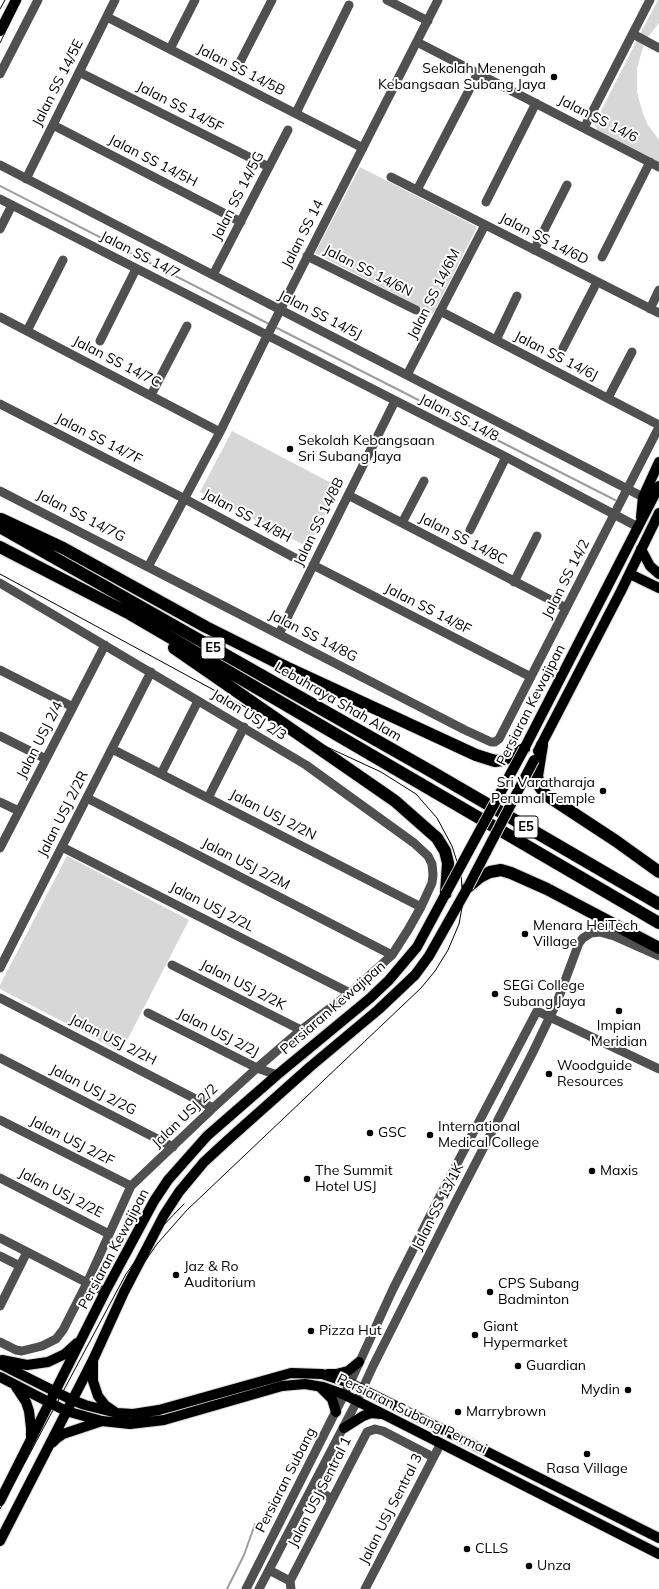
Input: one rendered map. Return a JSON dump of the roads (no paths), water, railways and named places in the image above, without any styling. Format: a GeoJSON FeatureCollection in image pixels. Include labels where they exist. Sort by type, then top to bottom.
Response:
{"type":"FeatureCollection","features":[{"type":"Feature","properties":{"kind":"highway"},"geometry":{"type":"LineString","coordinates":[[0,519],[62,548],[206,627],[290,669],[476,755],[495,761],[503,760],[524,749]]}},
{"type":"Feature","properties":{"kind":"highway","name":"Lebuhraya Shah Alam"},"geometry":{"type":"LineString","coordinates":[[0,527],[427,769],[659,904]]}},
{"type":"Feature","properties":{"kind":"highway","name":"Lebuhraya Shah Alam"},"geometry":{"type":"LineString","coordinates":[[0,547],[130,614],[659,923]]}},
{"type":"Feature","properties":{"kind":"highway"},"geometry":{"type":"LineString","coordinates":[[130,614],[161,639],[395,801],[437,838],[445,851],[448,863],[446,893]]}},
{"type":"Feature","properties":{"kind":"highway"},"geometry":{"type":"LineString","coordinates":[[542,745],[537,776],[540,787],[546,795],[616,840],[659,872]]}},
{"type":"Feature","properties":{"kind":"highway"},"geometry":{"type":"LineString","coordinates":[[468,887],[480,877],[490,872],[501,870],[511,873],[547,889],[659,948]]}},
{"type":"Feature","properties":{"kind":"main road"},"geometry":{"type":"LineString","coordinates":[[0,31],[16,0]]}},
{"type":"Feature","properties":{"kind":"main road","name":"Persiaran Kewajipan"},"geometry":{"type":"LineString","coordinates":[[0,1501],[105,1292],[154,1201],[168,1180],[207,1136],[277,1075],[369,999],[389,980],[417,947],[524,749],[639,525],[642,497],[659,462]]}},
{"type":"Feature","properties":{"kind":"main road"},"geometry":{"type":"LineString","coordinates":[[639,525],[659,486]]}},
{"type":"Feature","properties":{"kind":"main road","name":"Persiaran Kewajipan"},"geometry":{"type":"LineString","coordinates":[[0,1541],[93,1360],[127,1285],[164,1215],[188,1180],[204,1162],[229,1139],[311,1066],[378,1010],[415,975],[429,956],[468,887],[542,745],[630,574],[659,513]]}},
{"type":"Feature","properties":{"kind":"main road"},"geometry":{"type":"LineString","coordinates":[[642,549],[650,566],[659,574]]}},
{"type":"Feature","properties":{"kind":"main road"},"geometry":{"type":"LineString","coordinates":[[630,574],[659,588]]}},
{"type":"Feature","properties":{"kind":"main road"},"geometry":{"type":"LineString","coordinates":[[0,1360],[27,1365],[48,1362],[65,1354],[84,1335]]}},
{"type":"Feature","properties":{"kind":"main road"},"geometry":{"type":"LineString","coordinates":[[93,1360],[93,1381],[98,1396],[105,1405],[117,1413]]}},
{"type":"Feature","properties":{"kind":"main road"},"geometry":{"type":"LineString","coordinates":[[322,1374],[336,1374],[348,1371],[359,1362]]}},
{"type":"Feature","properties":{"kind":"main road","name":"Persiaran Subang Permai"},"geometry":{"type":"LineString","coordinates":[[0,1364],[72,1400],[100,1410],[133,1414],[159,1410],[291,1373],[322,1374],[350,1383],[659,1538]]}},
{"type":"Feature","properties":{"kind":"main road","name":"Persiaran Subang Permai"},"geometry":{"type":"LineString","coordinates":[[0,1377],[66,1411],[102,1421],[130,1424],[164,1420],[282,1386],[294,1384],[317,1385],[345,1395],[659,1554]]}},
{"type":"Feature","properties":{"kind":"main road"},"geometry":{"type":"LineString","coordinates":[[15,1385],[21,1393],[29,1411],[31,1428],[30,1441]]}},
{"type":"Feature","properties":{"kind":"main road"},"geometry":{"type":"LineString","coordinates":[[317,1385],[332,1399],[336,1412]]}},
{"type":"Feature","properties":{"kind":"main road"},"geometry":{"type":"LineString","coordinates":[[344,1428],[356,1419],[371,1413],[385,1415]]}},
{"type":"Feature","properties":{"kind":"main road"},"geometry":{"type":"LineString","coordinates":[[47,1449],[63,1434],[102,1421]]}},
{"type":"Feature","properties":{"kind":"street"},"geometry":{"type":"LineString","coordinates":[[0,74],[38,0]]}},
{"type":"Feature","properties":{"kind":"street","name":"Jalan SS 14/5E"},"geometry":{"type":"LineString","coordinates":[[26,179],[115,0]]}},
{"type":"Feature","properties":{"kind":"street"},"geometry":{"type":"LineString","coordinates":[[170,50],[195,0]]}},
{"type":"Feature","properties":{"kind":"street"},"geometry":{"type":"LineString","coordinates":[[240,64],[272,0]]}},
{"type":"Feature","properties":{"kind":"street"},"geometry":{"type":"LineString","coordinates":[[387,0],[428,21]]}},
{"type":"Feature","properties":{"kind":"street","name":"Jalan SS 14"},"geometry":{"type":"LineString","coordinates":[[148,567],[220,432],[270,329],[438,0]]}},
{"type":"Feature","properties":{"kind":"street"},"geometry":{"type":"LineString","coordinates":[[584,128],[650,0]]}},
{"type":"Feature","properties":{"kind":"street"},"geometry":{"type":"LineString","coordinates":[[296,113],[349,5]]}},
{"type":"Feature","properties":{"kind":"street","name":"Jalan SS 14/5B"},"geometry":{"type":"LineString","coordinates":[[107,17],[363,148]]}},
{"type":"Feature","properties":{"kind":"street"},"geometry":{"type":"LineString","coordinates":[[633,34],[659,48]]}},
{"type":"Feature","properties":{"kind":"street","name":"Jalan SS 14/6"},"geometry":{"type":"LineString","coordinates":[[417,42],[659,166]]}},
{"type":"Feature","properties":{"kind":"street","name":"Jalan SS 14/5F"},"geometry":{"type":"LineString","coordinates":[[79,72],[269,167]]}},
{"type":"Feature","properties":{"kind":"street"},"geometry":{"type":"LineString","coordinates":[[417,190],[478,73]]}},
{"type":"Feature","properties":{"kind":"street"},"geometry":{"type":"LineString","coordinates":[[486,202],[536,103]]}},
{"type":"Feature","properties":{"kind":"street","name":"Jalan SS 14/5H"},"geometry":{"type":"LineString","coordinates":[[52,125],[241,222]]}},
{"type":"Feature","properties":{"kind":"street","name":"Jalan SS 14/5G"},"geometry":{"type":"LineString","coordinates":[[213,275],[288,130]]}},
{"type":"Feature","properties":{"kind":"street"},"geometry":{"type":"LineString","coordinates":[[602,257],[650,162]]}},
{"type":"Feature","properties":{"kind":"street","name":"Jalan SS 14/5J"},"geometry":{"type":"LineString","coordinates":[[0,165],[642,497]]}},
{"type":"Feature","properties":{"kind":"street","name":"Jalan SS 14/6D"},"geometry":{"type":"LineString","coordinates":[[391,177],[659,313]]}},
{"type":"Feature","properties":{"kind":"street"},"geometry":{"type":"LineString","coordinates":[[534,250],[567,185]]}},
{"type":"Feature","properties":{"kind":"street","name":"Jalan SS 14/7"},"geometry":{"type":"LineString","coordinates":[[0,199],[136,269],[270,329]]}},
{"type":"Feature","properties":{"kind":"street"},"geometry":{"type":"LineString","coordinates":[[0,229],[12,205]]}},
{"type":"Feature","properties":{"kind":"street","name":"Jalan SS 14/6M"},"geometry":{"type":"LineString","coordinates":[[407,376],[485,225]]}},
{"type":"Feature","properties":{"kind":"street","name":"Jalan SS 14/6N"},"geometry":{"type":"LineString","coordinates":[[307,256],[416,310]]}},
{"type":"Feature","properties":{"kind":"street"},"geometry":{"type":"LineString","coordinates":[[27,331],[63,260]]}},
{"type":"Feature","properties":{"kind":"street"},"geometry":{"type":"LineString","coordinates":[[100,341],[136,269]]}},
{"type":"Feature","properties":{"kind":"street"},"geometry":{"type":"LineString","coordinates":[[563,348],[597,282]]}},
{"type":"Feature","properties":{"kind":"street"},"geometry":{"type":"LineString","coordinates":[[650,309],[659,290]]}},
{"type":"Feature","properties":{"kind":"street"},"geometry":{"type":"LineString","coordinates":[[496,340],[517,296]]}},
{"type":"Feature","properties":{"kind":"street","name":"Jalan SS 14/6J"},"geometry":{"type":"LineString","coordinates":[[440,312],[608,398],[659,426]]}},
{"type":"Feature","properties":{"kind":"street","name":"Jalan SS 14/7C"},"geometry":{"type":"LineString","coordinates":[[0,317],[220,432]]}},
{"type":"Feature","properties":{"kind":"street"},"geometry":{"type":"LineString","coordinates":[[151,395],[187,326]]}},
{"type":"Feature","properties":{"kind":"street","name":"Jalan SS 14/8"},"geometry":{"type":"LineString","coordinates":[[270,329],[395,401],[639,525]]}},
{"type":"Feature","properties":{"kind":"street"},"geometry":{"type":"LineString","coordinates":[[608,398],[632,352]]}},
{"type":"Feature","properties":{"kind":"street","name":"Jalan SS 14/8B"},"geometry":{"type":"LineString","coordinates":[[279,634],[395,401]]}},
{"type":"Feature","properties":{"kind":"street","name":"Jalan SS 14/7F"},"geometry":{"type":"LineString","coordinates":[[0,404],[185,499]]}},
{"type":"Feature","properties":{"kind":"street","name":"Jalan SS 14/2"},"geometry":{"type":"LineString","coordinates":[[495,742],[499,738],[531,677],[659,426]]}},
{"type":"Feature","properties":{"kind":"street"},"geometry":{"type":"LineString","coordinates":[[470,530],[506,458]]}},
{"type":"Feature","properties":{"kind":"street"},"geometry":{"type":"LineString","coordinates":[[402,524],[424,481]]}},
{"type":"Feature","properties":{"kind":"street","name":"Jalan SS 14/7G"},"geometry":{"type":"LineString","coordinates":[[0,491],[148,567]]}},
{"type":"Feature","properties":{"kind":"street","name":"Jalan SS 14/8C"},"geometry":{"type":"LineString","coordinates":[[348,495],[566,608]]}},
{"type":"Feature","properties":{"kind":"street","name":"Jalan SS 14/8H"},"geometry":{"type":"LineString","coordinates":[[185,499],[295,558]]}},
{"type":"Feature","properties":{"kind":"street"},"geometry":{"type":"LineString","coordinates":[[514,582],[536,536]]}},
{"type":"Feature","properties":{"kind":"street","name":"Jalan SS 14/8F"},"geometry":{"type":"LineString","coordinates":[[313,565],[531,677]]}},
{"type":"Feature","properties":{"kind":"street","name":"Jalan SS 14/8G"},"geometry":{"type":"LineString","coordinates":[[148,567],[466,730],[491,742],[495,742]]}},
{"type":"Feature","properties":{"kind":"street","name":"Jalan USJ 2/3"},"geometry":{"type":"LineString","coordinates":[[0,583],[306,765],[414,843],[428,856],[432,864],[432,883],[421,907]]}},
{"type":"Feature","properties":{"kind":"street","name":"Jalan USJ 2/4"},"geometry":{"type":"LineString","coordinates":[[0,848],[105,645]]}},
{"type":"Feature","properties":{"kind":"street"},"geometry":{"type":"LineString","coordinates":[[0,670],[73,707]]}},
{"type":"Feature","properties":{"kind":"street","name":"Jalan USJ 2/2R"},"geometry":{"type":"LineString","coordinates":[[0,968],[151,672]]}},
{"type":"Feature","properties":{"kind":"street"},"geometry":{"type":"LineString","coordinates":[[161,774],[198,701]]}},
{"type":"Feature","properties":{"kind":"street"},"geometry":{"type":"LineString","coordinates":[[208,798],[244,727]]}},
{"type":"Feature","properties":{"kind":"street"},"geometry":{"type":"LineString","coordinates":[[0,736],[46,759]]}},
{"type":"Feature","properties":{"kind":"street","name":"Jalan USJ 2/2N"},"geometry":{"type":"LineString","coordinates":[[112,749],[421,907]]}},
{"type":"Feature","properties":{"kind":"street","name":"Jalan USJ 2/2M"},"geometry":{"type":"LineString","coordinates":[[87,798],[392,954]]}},
{"type":"Feature","properties":{"kind":"street"},"geometry":{"type":"LineString","coordinates":[[0,802],[19,811]]}},
{"type":"Feature","properties":{"kind":"street","name":"Jalan USJ 2/2L"},"geometry":{"type":"LineString","coordinates":[[62,847],[350,993]]}},
{"type":"Feature","properties":{"kind":"street","name":"Jalan USJ 2/2"},"geometry":{"type":"LineString","coordinates":[[0,1342],[16,1350],[22,1351],[42,1346],[56,1339],[63,1330],[87,1283],[131,1186],[257,1068],[301,1030],[350,993],[392,954],[421,907]]}},
{"type":"Feature","properties":{"kind":"street","name":"Jalan SS 13/1K"},"geometry":{"type":"LineString","coordinates":[[363,1390],[454,1205],[550,1018],[579,943],[583,938],[591,933],[600,932],[614,936],[659,956]]}},
{"type":"Feature","properties":{"kind":"street","name":"Jalan USJ 2/2K"},"geometry":{"type":"LineString","coordinates":[[172,965],[301,1030]]}},
{"type":"Feature","properties":{"kind":"street","name":"Jalan USJ 2/2H"},"geometry":{"type":"LineString","coordinates":[[0,998],[213,1108]]}},
{"type":"Feature","properties":{"kind":"street","name":"Jalan SS 13/1K"},"geometry":{"type":"LineString","coordinates":[[350,1383],[393,1289],[537,1011],[550,1018]]}},
{"type":"Feature","properties":{"kind":"street","name":"Jalan USJ 2/2J"},"geometry":{"type":"LineString","coordinates":[[148,1013],[257,1068],[277,1075]]}},
{"type":"Feature","properties":{"kind":"street"},"geometry":{"type":"LineString","coordinates":[[550,1018],[659,1069]]}},
{"type":"Feature","properties":{"kind":"street","name":"Jalan USJ 2/2G"},"geometry":{"type":"LineString","coordinates":[[0,1058],[173,1147]]}},
{"type":"Feature","properties":{"kind":"street"},"geometry":{"type":"LineString","coordinates":[[494,1095],[508,1102]]}},
{"type":"Feature","properties":{"kind":"street","name":"Jalan USJ 2/2F"},"geometry":{"type":"LineString","coordinates":[[0,1120],[131,1186]]}},
{"type":"Feature","properties":{"kind":"street","name":"Jalan USJ 2/2E"},"geometry":{"type":"LineString","coordinates":[[0,1178],[109,1234]]}},
{"type":"Feature","properties":{"kind":"street"},"geometry":{"type":"LineString","coordinates":[[0,1238],[105,1292]]}},
{"type":"Feature","properties":{"kind":"street"},"geometry":{"type":"LineString","coordinates":[[0,1306],[27,1252]]}},
{"type":"Feature","properties":{"kind":"street"},"geometry":{"type":"LineString","coordinates":[[0,1256],[20,1266]]}},
{"type":"Feature","properties":{"kind":"street","name":"Persiaran Subang"},"geometry":{"type":"LineString","coordinates":[[246,1589],[350,1383]]}},
{"type":"Feature","properties":{"kind":"street","name":"Persiaran Subang"},"geometry":{"type":"LineString","coordinates":[[259,1589],[363,1390]]}},
{"type":"Feature","properties":{"kind":"street","name":"Jalan USJ Sentral 1"},"geometry":{"type":"LineString","coordinates":[[291,1585],[332,1499],[367,1432],[379,1429],[434,1457]]}},
{"type":"Feature","properties":{"kind":"street","name":"Jalan USJ Sentral 3"},"geometry":{"type":"LineString","coordinates":[[365,1589],[441,1443]]}},
{"type":"Feature","properties":{"kind":"street"},"geometry":{"type":"LineString","coordinates":[[318,1478],[324,1494],[332,1499]]}},
{"type":"Feature","properties":{"kind":"street"},"geometry":{"type":"LineString","coordinates":[[307,1498],[322,1497],[332,1499]]}},
{"type":"Feature","properties":{"kind":"street"},"geometry":{"type":"LineString","coordinates":[[269,1570],[291,1585]]}},
{"type":"Feature","properties":{"kind":"waterway"},"geometry":{"type":"LineString","coordinates":[[0,186],[269,324]]}},
{"type":"Feature","properties":{"kind":"waterway"},"geometry":{"type":"LineString","coordinates":[[275,327],[615,500]]}},
{"type":"Feature","properties":{"kind":"waterway"},"geometry":{"type":"LineString","coordinates":[[227,1589],[244,1555],[255,1524]]}},
{"type":"Feature","properties":{"kind":"tram line"},"geometry":{"type":"LineString","coordinates":[[0,9],[5,0]]}},
{"type":"Feature","properties":{"kind":"tram line"},"geometry":{"type":"LineString","coordinates":[[0,43],[21,0]]}},
{"type":"Feature","properties":{"kind":"tram line"},"geometry":{"type":"LineString","coordinates":[[0,574],[271,721],[381,772],[416,794],[437,818],[452,846],[461,874],[463,902],[459,924],[448,950],[435,971],[421,988],[187,1210],[157,1244],[132,1280],[98,1340],[0,1537]]}},
{"type":"Feature","properties":{"kind":"tram line"},"geometry":{"type":"LineString","coordinates":[[0,1509],[126,1274],[154,1235],[184,1204]]}},
{"type":"Feature","properties":{"kind":"place","name":"Sekolah Menengah Kebangsaan Subang Jaya"},"geometry":{"type":"Point","coordinates":[554,77]}},
{"type":"Feature","properties":{"kind":"place","name":"Sekolah Kebangsaan Sri Subang Jaya"},"geometry":{"type":"Point","coordinates":[290,449]}},
{"type":"Feature","properties":{"kind":"place","name":"Sri Varatharaja Perumal Temple"},"geometry":{"type":"Point","coordinates":[603,791]}},
{"type":"Feature","properties":{"kind":"place","name":"Menara HeiTech Village"},"geometry":{"type":"Point","coordinates":[525,934]}},
{"type":"Feature","properties":{"kind":"place","name":"SEGi College Subang Jaya"},"geometry":{"type":"Point","coordinates":[495,994]}},
{"type":"Feature","properties":{"kind":"place","name":"Impian Meridian"},"geometry":{"type":"Point","coordinates":[619,1011]}},
{"type":"Feature","properties":{"kind":"place","name":"Woodguide Resources"},"geometry":{"type":"Point","coordinates":[549,1074]}},
{"type":"Feature","properties":{"kind":"place","name":"GSC"},"geometry":{"type":"Point","coordinates":[370,1133]}},
{"type":"Feature","properties":{"kind":"place","name":"International Medical College"},"geometry":{"type":"Point","coordinates":[430,1135]}},
{"type":"Feature","properties":{"kind":"place","name":"Maxis"},"geometry":{"type":"Point","coordinates":[592,1171]}},
{"type":"Feature","properties":{"kind":"place","name":"The Summit Hotel USJ"},"geometry":{"type":"Point","coordinates":[307,1179]}},
{"type":"Feature","properties":{"kind":"place","name":"Jaz & Ro Auditorium"},"geometry":{"type":"Point","coordinates":[176,1275]}},
{"type":"Feature","properties":{"kind":"place","name":"CPS Subang Badminton"},"geometry":{"type":"Point","coordinates":[490,1292]}},
{"type":"Feature","properties":{"kind":"place","name":"Pizza Hut"},"geometry":{"type":"Point","coordinates":[311,1331]}},
{"type":"Feature","properties":{"kind":"place","name":"Giant Hypermarket"},"geometry":{"type":"Point","coordinates":[475,1335]}},
{"type":"Feature","properties":{"kind":"place","name":"Guardian"},"geometry":{"type":"Point","coordinates":[518,1366]}},
{"type":"Feature","properties":{"kind":"place","name":"Mydin"},"geometry":{"type":"Point","coordinates":[628,1390]}},
{"type":"Feature","properties":{"kind":"place","name":"Marrybrown"},"geometry":{"type":"Point","coordinates":[458,1412]}},
{"type":"Feature","properties":{"kind":"place","name":"Rasa Village"},"geometry":{"type":"Point","coordinates":[587,1454]}},
{"type":"Feature","properties":{"kind":"place","name":"CLLS"},"geometry":{"type":"Point","coordinates":[467,1549]}},
{"type":"Feature","properties":{"kind":"place","name":"Unza"},"geometry":{"type":"Point","coordinates":[529,1566]}}]}
